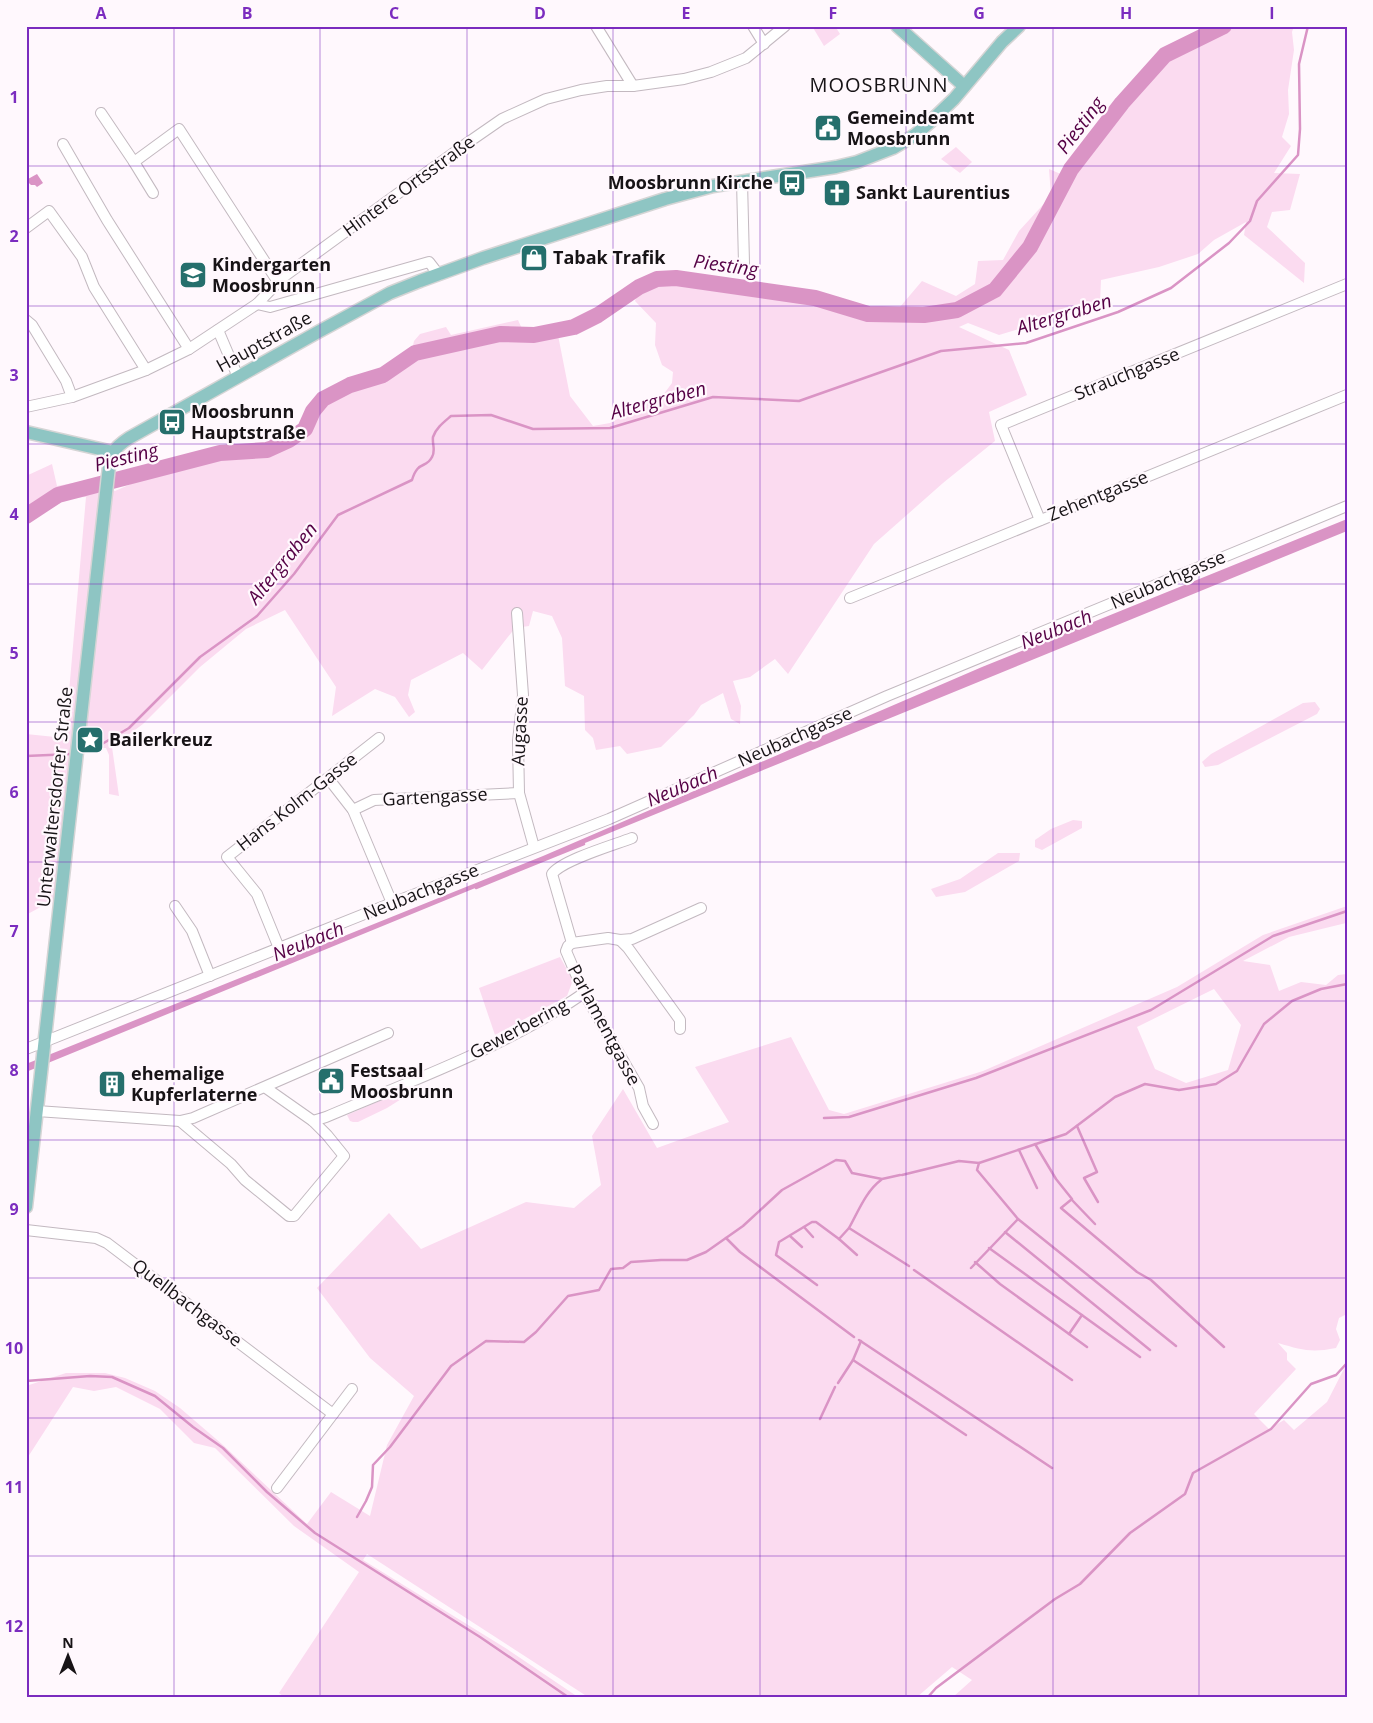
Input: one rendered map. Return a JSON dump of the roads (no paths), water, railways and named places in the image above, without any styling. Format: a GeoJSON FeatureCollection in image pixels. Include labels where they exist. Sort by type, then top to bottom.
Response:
{"type":"FeatureCollection","features":[{"type":"Feature","properties":{"kind":"main road"},"geometry":{"type":"LineString","coordinates":[[897,26],[964,86],[1002,42],[1019,26]]}},
{"type":"Feature","properties":{"kind":"main road","name":"Hauptstraße"},"geometry":{"type":"LineString","coordinates":[[113,452],[129,438],[382,298],[483,258],[656,202],[713,186],[836,167],[874,156],[893,148],[914,135],[954,99],[964,86]]}},
{"type":"Feature","properties":{"kind":"main road"},"geometry":{"type":"LineString","coordinates":[[26,432],[113,452]]}},
{"type":"Feature","properties":{"kind":"main road","name":"Unterwaltersdorfer Straße"},"geometry":{"type":"LineString","coordinates":[[26,1206],[108,474],[113,452]]}},
{"type":"Feature","properties":{"kind":"street"},"geometry":{"type":"LineString","coordinates":[[596,26],[634,86]]}},
{"type":"Feature","properties":{"kind":"street"},"geometry":{"type":"LineString","coordinates":[[753,26],[764,44]]}},
{"type":"Feature","properties":{"kind":"street","name":"Hintere Ortsstraße"},"geometry":{"type":"LineString","coordinates":[[26,407],[72,397],[146,370],[190,349],[232,323],[257,304],[278,282],[462,146],[502,119],[546,99],[581,90],[607,86],[634,86],[684,79],[711,72],[746,58],[785,26]]}},
{"type":"Feature","properties":{"kind":"street"},"geometry":{"type":"LineString","coordinates":[[101,113],[153,193]]}},
{"type":"Feature","properties":{"kind":"street"},"geometry":{"type":"LineString","coordinates":[[134,162],[179,129],[278,282]]}},
{"type":"Feature","properties":{"kind":"street"},"geometry":{"type":"LineString","coordinates":[[63,144],[108,220],[190,349]]}},
{"type":"Feature","properties":{"kind":"street"},"geometry":{"type":"LineString","coordinates":[[742,181],[744,262]]}},
{"type":"Feature","properties":{"kind":"street"},"geometry":{"type":"LineString","coordinates":[[26,228],[49,211],[82,257],[94,287],[146,370]]}},
{"type":"Feature","properties":{"kind":"street","name":"Hauptstraße"},"geometry":{"type":"LineString","coordinates":[[257,304],[270,307],[429,262],[439,275]]}},
{"type":"Feature","properties":{"kind":"street","name":"Strauchgasse"},"geometry":{"type":"LineString","coordinates":[[1040,520],[1001,425],[1347,284]]}},
{"type":"Feature","properties":{"kind":"street"},"geometry":{"type":"LineString","coordinates":[[26,320],[32,325],[66,381],[72,397]]}},
{"type":"Feature","properties":{"kind":"street"},"geometry":{"type":"LineString","coordinates":[[218,330],[238,377]]}},
{"type":"Feature","properties":{"kind":"street","name":"Zehentgasse"},"geometry":{"type":"LineString","coordinates":[[850,598],[1347,395]]}},
{"type":"Feature","properties":{"kind":"street","name":"Neubachgasse"},"geometry":{"type":"LineString","coordinates":[[26,1049],[45,1046],[279,948],[609,819],[887,696],[1347,506]]}},
{"type":"Feature","properties":{"kind":"street","name":"Augasse"},"geometry":{"type":"LineString","coordinates":[[517,613],[523,695],[517,747],[519,792],[534,847]]}},
{"type":"Feature","properties":{"kind":"street","name":"Hans Kolm-Gasse"},"geometry":{"type":"LineString","coordinates":[[279,948],[257,894],[227,857],[379,738]]}},
{"type":"Feature","properties":{"kind":"street"},"geometry":{"type":"LineString","coordinates":[[328,778],[353,810],[392,903]]}},
{"type":"Feature","properties":{"kind":"street","name":"Gartengasse"},"geometry":{"type":"LineString","coordinates":[[353,810],[374,800],[519,792]]}},
{"type":"Feature","properties":{"kind":"street"},"geometry":{"type":"LineString","coordinates":[[572,943],[552,874],[555,870],[576,860],[632,838]]}},
{"type":"Feature","properties":{"kind":"street"},"geometry":{"type":"LineString","coordinates":[[175,906],[192,931],[210,976]]}},
{"type":"Feature","properties":{"kind":"street","name":"Parlamentgasse"},"geometry":{"type":"LineString","coordinates":[[653,1124],[643,1106],[638,1088],[584,993],[566,952],[568,946],[572,943],[608,938],[632,939],[701,908]]}},
{"type":"Feature","properties":{"kind":"street"},"geometry":{"type":"LineString","coordinates":[[620,940],[628,948],[680,1020],[680,1029]]}},
{"type":"Feature","properties":{"kind":"street","name":"Gewerbering"},"geometry":{"type":"LineString","coordinates":[[313,1121],[528,1029],[584,993]]}},
{"type":"Feature","properties":{"kind":"street"},"geometry":{"type":"LineString","coordinates":[[37,1111],[180,1121],[193,1118],[266,1088],[388,1033]]}},
{"type":"Feature","properties":{"kind":"street"},"geometry":{"type":"LineString","coordinates":[[180,1121],[231,1164],[244,1180],[289,1216],[294,1216],[344,1156],[313,1121],[266,1088]]}},
{"type":"Feature","properties":{"kind":"street","name":"Quellbachgasse"},"geometry":{"type":"LineString","coordinates":[[26,1230],[96,1238],[108,1243],[333,1414]]}},
{"type":"Feature","properties":{"kind":"street"},"geometry":{"type":"LineString","coordinates":[[276,1488],[352,1389]]}},
{"type":"Feature","properties":{"kind":"waterway","name":"Piesting"},"geometry":{"type":"LineString","coordinates":[[26,516],[58,495],[220,453],[267,450],[289,440],[305,429],[313,411],[323,399],[350,385],[383,375],[415,353],[500,334],[534,335],[574,327],[598,315],[639,287],[657,279],[676,278],[815,298],[868,314],[924,315],[957,310],[995,290],[1030,247],[1071,169],[1122,103],[1165,55],[1224,26]]}},
{"type":"Feature","properties":{"kind":"waterway","name":"Altergraben"},"geometry":{"type":"LineString","coordinates":[[80,753],[92,750],[129,728],[200,657],[257,616],[294,574],[338,515],[412,480],[419,467],[430,461],[434,452],[434,434],[451,416],[491,415],[533,429],[610,428],[713,397],[799,401],[941,351],[1026,343],[1118,312],[1171,288],[1229,243],[1250,221],[1257,201],[1298,155],[1300,129],[1299,64],[1308,26]]}},
{"type":"Feature","properties":{"kind":"waterway","name":"Altergraben"},"geometry":{"type":"LineString","coordinates":[[26,756],[72,754]]}},
{"type":"Feature","properties":{"kind":"waterway","name":"Neubach"},"geometry":{"type":"LineString","coordinates":[[476,888],[584,844]]}},
{"type":"Feature","properties":{"kind":"waterway"},"geometry":{"type":"LineString","coordinates":[[824,1118],[849,1117],[976,1078],[1151,1010],[1273,936],[1347,911]]}},
{"type":"Feature","properties":{"kind":"waterway"},"geometry":{"type":"LineString","coordinates":[[902,1175],[959,1161],[979,1163],[1066,1134],[1115,1097],[1145,1084],[1179,1090],[1216,1084],[1237,1071],[1264,1024],[1292,1001],[1321,989],[1347,984]]}},
{"type":"Feature","properties":{"kind":"waterway"},"geometry":{"type":"LineString","coordinates":[[1077,1126],[1097,1172],[1084,1178],[1098,1202]]}},
{"type":"Feature","properties":{"kind":"waterway"},"geometry":{"type":"LineString","coordinates":[[1035,1144],[1056,1179],[1072,1199],[1061,1208],[1137,1272],[1151,1280],[1224,1347]]}},
{"type":"Feature","properties":{"kind":"waterway"},"geometry":{"type":"LineString","coordinates":[[1019,1150],[1037,1188]]}},
{"type":"Feature","properties":{"kind":"waterway"},"geometry":{"type":"LineString","coordinates":[[357,1517],[372,1487],[373,1465],[390,1447],[451,1366],[486,1341],[524,1342],[536,1332],[568,1296],[599,1290],[611,1269],[623,1268],[631,1262],[687,1260],[706,1252],[743,1226],[782,1190],[836,1160],[845,1161],[852,1173],[882,1179],[900,1175]]}},
{"type":"Feature","properties":{"kind":"waterway"},"geometry":{"type":"LineString","coordinates":[[971,1268],[1018,1219],[977,1170],[979,1163]]}},
{"type":"Feature","properties":{"kind":"waterway"},"geometry":{"type":"LineString","coordinates":[[881,1180],[867,1196],[849,1228],[909,1266]]}},
{"type":"Feature","properties":{"kind":"waterway"},"geometry":{"type":"LineString","coordinates":[[1072,1200],[1095,1224]]}},
{"type":"Feature","properties":{"kind":"waterway"},"geometry":{"type":"LineString","coordinates":[[1018,1219],[1176,1346]]}},
{"type":"Feature","properties":{"kind":"waterway"},"geometry":{"type":"LineString","coordinates":[[817,1285],[776,1255],[779,1242],[812,1222],[816,1222],[839,1239]]}},
{"type":"Feature","properties":{"kind":"waterway"},"geometry":{"type":"LineString","coordinates":[[804,1227],[813,1237]]}},
{"type":"Feature","properties":{"kind":"waterway"},"geometry":{"type":"LineString","coordinates":[[849,1228],[839,1239],[857,1255]]}},
{"type":"Feature","properties":{"kind":"waterway"},"geometry":{"type":"LineString","coordinates":[[1005,1232],[1150,1350]]}},
{"type":"Feature","properties":{"kind":"waterway"},"geometry":{"type":"LineString","coordinates":[[790,1236],[802,1247]]}},
{"type":"Feature","properties":{"kind":"waterway"},"geometry":{"type":"LineString","coordinates":[[726,1238],[740,1252],[854,1337]]}},
{"type":"Feature","properties":{"kind":"waterway"},"geometry":{"type":"LineString","coordinates":[[989,1248],[1140,1357]]}},
{"type":"Feature","properties":{"kind":"waterway"},"geometry":{"type":"LineString","coordinates":[[975,1262],[1000,1284],[1087,1347]]}},
{"type":"Feature","properties":{"kind":"waterway"},"geometry":{"type":"LineString","coordinates":[[914,1270],[1072,1380]]}},
{"type":"Feature","properties":{"kind":"waterway"},"geometry":{"type":"LineString","coordinates":[[1069,1334],[1082,1315]]}},
{"type":"Feature","properties":{"kind":"waterway"},"geometry":{"type":"LineString","coordinates":[[859,1340],[1052,1468]]}},
{"type":"Feature","properties":{"kind":"waterway"},"geometry":{"type":"LineString","coordinates":[[838,1383],[853,1360],[861,1341]]}},
{"type":"Feature","properties":{"kind":"waterway"},"geometry":{"type":"LineString","coordinates":[[853,1360],[966,1435]]}},
{"type":"Feature","properties":{"kind":"waterway"},"geometry":{"type":"LineString","coordinates":[[928,1697],[936,1688],[1055,1599],[1080,1584],[1130,1533],[1185,1494],[1193,1473],[1271,1429],[1311,1384],[1336,1375],[1347,1363]]}},
{"type":"Feature","properties":{"kind":"waterway"},"geometry":{"type":"LineString","coordinates":[[26,1381],[90,1376],[112,1377],[155,1396],[193,1427],[223,1448],[267,1492],[315,1533],[480,1637],[568,1697]]}},
{"type":"Feature","properties":{"kind":"waterway"},"geometry":{"type":"LineString","coordinates":[[820,1419],[835,1387]]}},
{"type":"Feature","properties":{"kind":"place","name":"Gemeindeamt Moosbrunn"},"geometry":{"type":"Point","coordinates":[828,128]}},
{"type":"Feature","properties":{"kind":"place","name":"Moosbrunn Kirche"},"geometry":{"type":"Point","coordinates":[792,183]}},
{"type":"Feature","properties":{"kind":"place","name":"Sankt Laurentius"},"geometry":{"type":"Point","coordinates":[837,193]}},
{"type":"Feature","properties":{"kind":"place","name":"Tabak Trafik"},"geometry":{"type":"Point","coordinates":[534,258]}},
{"type":"Feature","properties":{"kind":"place","name":"Kindergarten Moosbrunn"},"geometry":{"type":"Point","coordinates":[193,275]}},
{"type":"Feature","properties":{"kind":"place","name":"Moosbrunn Hauptstraße"},"geometry":{"type":"Point","coordinates":[172,422]}},
{"type":"Feature","properties":{"kind":"place","name":"Bailerkreuz"},"geometry":{"type":"Point","coordinates":[90,740]}},
{"type":"Feature","properties":{"kind":"place","name":"Festsaal Moosbrunn"},"geometry":{"type":"Point","coordinates":[331,1081]}},
{"type":"Feature","properties":{"kind":"place","name":"ehemalige Kupferlaterne"},"geometry":{"type":"Point","coordinates":[112,1084]}},
{"type":"Feature","properties":{"kind":"district","name":"MOOSBRUNN"},"geometry":{"type":"Point","coordinates":[879,85]}}]}
